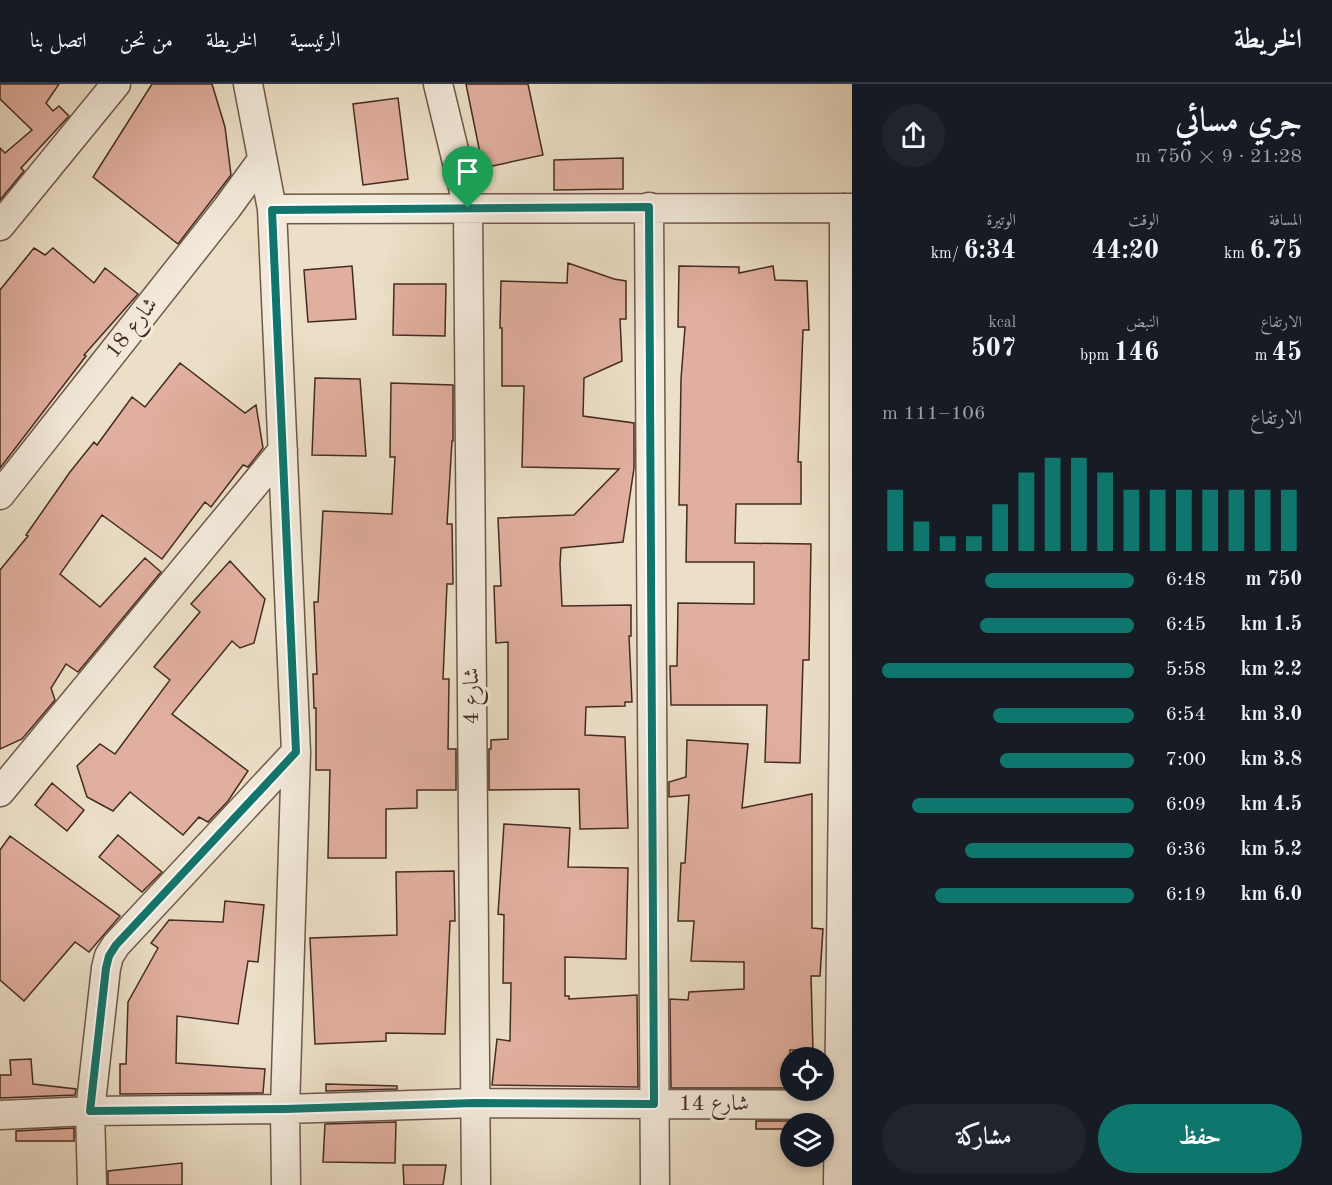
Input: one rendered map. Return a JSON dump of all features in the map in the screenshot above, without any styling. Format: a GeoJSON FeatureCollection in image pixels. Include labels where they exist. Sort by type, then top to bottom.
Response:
{"type":"FeatureCollection","features":[{"type":"Feature","properties":{"kind":"street"},"geometry":{"type":"LineString","coordinates":[[0,226],[116,84]]}},
{"type":"Feature","properties":{"kind":"street"},"geometry":{"type":"LineString","coordinates":[[248,84],[272,210],[296,752],[285,1109],[286,1185]]}},
{"type":"Feature","properties":{"kind":"street","name":"شارع 4"},"geometry":{"type":"LineString","coordinates":[[438,84],[468,208],[476,1185]]}},
{"type":"Feature","properties":{"kind":"street","name":"شارع 18"},"geometry":{"type":"LineString","coordinates":[[0,495],[227,208],[262,160]]}},
{"type":"Feature","properties":{"kind":"street"},"geometry":{"type":"LineString","coordinates":[[649,207],[655,1185]]}},
{"type":"Feature","properties":{"kind":"street"},"geometry":{"type":"LineString","coordinates":[[272,210],[848,208],[844,710],[845,1105],[838,1185]]}},
{"type":"Feature","properties":{"kind":"street"},"geometry":{"type":"LineString","coordinates":[[0,792],[283,450]]}},
{"type":"Feature","properties":{"kind":"street"},"geometry":{"type":"LineString","coordinates":[[92,1185],[90,1111],[109,956],[116,945],[296,752]]}},
{"type":"Feature","properties":{"kind":"street","name":"شارع 14"},"geometry":{"type":"LineString","coordinates":[[0,1115],[475,1103],[845,1105]]}},
{"type":"Feature","properties":{"kind":"building"},"geometry":{"type":"Polygon","coordinates":[[[0,84],[59,84],[46,103],[53,111],[59,106],[69,116],[21,168],[24,171],[0,200],[0,148],[5,153],[32,130],[0,99],[0,84]]]}},
{"type":"Feature","properties":{"kind":"building"},"geometry":{"type":"Polygon","coordinates":[[[152,84],[212,84],[225,127],[231,175],[178,244],[93,177],[152,84]]]}},
{"type":"Feature","properties":{"kind":"building"},"geometry":{"type":"Polygon","coordinates":[[[466,84],[528,84],[543,155],[483,168],[466,84]]]}},
{"type":"Feature","properties":{"kind":"building"},"geometry":{"type":"Polygon","coordinates":[[[398,98],[408,179],[363,185],[353,104],[398,98]]]}},
{"type":"Feature","properties":{"kind":"building"},"geometry":{"type":"Polygon","coordinates":[[[623,158],[623,189],[554,190],[554,160],[623,158]]]}},
{"type":"Feature","properties":{"kind":"building"},"geometry":{"type":"Polygon","coordinates":[[[34,248],[45,255],[53,248],[94,283],[105,268],[138,294],[84,355],[86,356],[0,468],[0,290],[34,248]]]}},
{"type":"Feature","properties":{"kind":"building"},"geometry":{"type":"Polygon","coordinates":[[[568,263],[626,281],[626,319],[620,319],[622,361],[584,378],[583,416],[634,423],[634,468],[623,542],[561,548],[560,564],[562,606],[631,605],[631,636],[629,636],[632,702],[625,702],[625,706],[586,707],[585,735],[625,737],[628,828],[580,829],[579,789],[489,790],[491,740],[508,739],[508,642],[496,643],[494,586],[501,586],[498,518],[574,515],[619,469],[522,467],[524,386],[502,386],[501,281],[567,283],[568,263]]]}},
{"type":"Feature","properties":{"kind":"building"},"geometry":{"type":"Polygon","coordinates":[[[352,266],[356,319],[308,322],[304,270],[352,266]]]}},
{"type":"Feature","properties":{"kind":"building"},"geometry":{"type":"Polygon","coordinates":[[[679,266],[739,267],[739,273],[773,266],[775,280],[807,281],[809,330],[803,330],[798,462],[801,462],[801,504],[736,504],[735,543],[811,544],[809,660],[803,660],[800,763],[765,762],[767,705],[671,705],[670,666],[677,666],[678,603],[754,604],[754,562],[686,562],[687,505],[679,505],[681,379],[685,327],[678,327],[679,266]]]}},
{"type":"Feature","properties":{"kind":"building"},"geometry":{"type":"Polygon","coordinates":[[[394,284],[446,284],[445,336],[393,335],[394,284]]]}},
{"type":"Feature","properties":{"kind":"building"},"geometry":{"type":"Polygon","coordinates":[[[180,363],[245,413],[256,405],[263,448],[248,467],[243,465],[211,507],[205,502],[162,559],[102,515],[60,574],[100,607],[145,558],[161,572],[78,672],[66,664],[51,688],[55,700],[22,739],[0,749],[0,570],[28,536],[26,535],[70,472],[94,442],[97,445],[132,397],[145,407],[180,363]]]}},
{"type":"Feature","properties":{"kind":"building"},"geometry":{"type":"Polygon","coordinates":[[[315,378],[360,379],[366,456],[312,455],[315,378]]]}},
{"type":"Feature","properties":{"kind":"building"},"geometry":{"type":"Polygon","coordinates":[[[391,383],[453,385],[453,441],[447,524],[452,524],[453,584],[447,584],[443,679],[449,679],[448,749],[456,749],[456,790],[417,790],[417,808],[386,809],[386,858],[328,858],[330,770],[316,770],[316,708],[314,708],[313,674],[317,674],[314,602],[318,602],[323,511],[392,514],[395,457],[390,457],[391,383]]]}},
{"type":"Feature","properties":{"kind":"building"},"geometry":{"type":"Polygon","coordinates":[[[230,561],[265,599],[254,643],[240,648],[232,641],[172,714],[248,771],[228,801],[208,822],[199,817],[183,835],[130,792],[113,811],[87,797],[77,766],[100,744],[115,754],[170,680],[154,667],[200,612],[191,604],[230,561]]]}},
{"type":"Feature","properties":{"kind":"building"},"geometry":{"type":"Polygon","coordinates":[[[687,740],[748,744],[742,808],[812,794],[812,928],[823,929],[820,976],[811,976],[813,1047],[780,1047],[780,1088],[671,1088],[670,999],[688,1000],[689,992],[744,989],[744,962],[691,961],[694,921],[678,921],[681,863],[685,863],[689,795],[669,797],[669,782],[686,777],[687,740]]]}},
{"type":"Feature","properties":{"kind":"building"},"geometry":{"type":"Polygon","coordinates":[[[52,783],[84,810],[67,831],[35,805],[52,783]]]}},
{"type":"Feature","properties":{"kind":"building"},"geometry":{"type":"Polygon","coordinates":[[[504,824],[570,828],[568,867],[628,868],[626,959],[565,957],[565,996],[569,996],[569,999],[637,995],[638,1087],[492,1085],[497,1039],[510,1041],[511,983],[503,983],[504,915],[498,914],[504,824]]]}},
{"type":"Feature","properties":{"kind":"building"},"geometry":{"type":"Polygon","coordinates":[[[118,835],[162,872],[142,892],[99,857],[118,835]]]}},
{"type":"Feature","properties":{"kind":"building"},"geometry":{"type":"Polygon","coordinates":[[[10,836],[120,916],[89,952],[75,942],[24,1001],[0,980],[0,850],[10,836]]]}},
{"type":"Feature","properties":{"kind":"building"},"geometry":{"type":"Polygon","coordinates":[[[454,871],[455,921],[450,921],[445,1034],[386,1033],[386,1041],[315,1044],[310,938],[397,935],[396,872],[454,871]]]}},
{"type":"Feature","properties":{"kind":"building"},"geometry":{"type":"Polygon","coordinates":[[[225,901],[264,905],[258,962],[248,961],[238,1024],[177,1016],[176,1063],[265,1069],[263,1093],[120,1094],[120,1064],[126,1064],[128,1002],[158,948],[151,943],[169,920],[223,922],[225,901]]]}},
{"type":"Feature","properties":{"kind":"building"},"geometry":{"type":"Polygon","coordinates":[[[31,1059],[33,1084],[76,1089],[75,1095],[0,1098],[0,1075],[11,1075],[10,1060],[31,1059]]]}},
{"type":"Feature","properties":{"kind":"building"},"geometry":{"type":"Polygon","coordinates":[[[326,1084],[397,1086],[397,1089],[326,1091],[326,1084]]]}},
{"type":"Feature","properties":{"kind":"building"},"geometry":{"type":"Polygon","coordinates":[[[756,1121],[780,1121],[780,1129],[756,1129],[756,1121]]]}},
{"type":"Feature","properties":{"kind":"building"},"geometry":{"type":"Polygon","coordinates":[[[396,1122],[395,1163],[323,1162],[325,1124],[396,1122]]]}},
{"type":"Feature","properties":{"kind":"building"},"geometry":{"type":"Polygon","coordinates":[[[74,1128],[74,1141],[16,1141],[16,1131],[74,1128]]]}},
{"type":"Feature","properties":{"kind":"building"},"geometry":{"type":"Polygon","coordinates":[[[182,1163],[182,1185],[108,1185],[108,1171],[182,1163]]]}},
{"type":"Feature","properties":{"kind":"building"},"geometry":{"type":"Polygon","coordinates":[[[403,1165],[446,1165],[443,1185],[404,1185],[403,1165]]]}},
{"type":"Feature","properties":{"kind":"route"},"geometry":{"type":"LineString","coordinates":[[649,207],[654,1104],[475,1103],[285,1109],[90,1111],[109,956],[116,945],[296,752],[272,210],[468,208],[649,207]]}}]}
